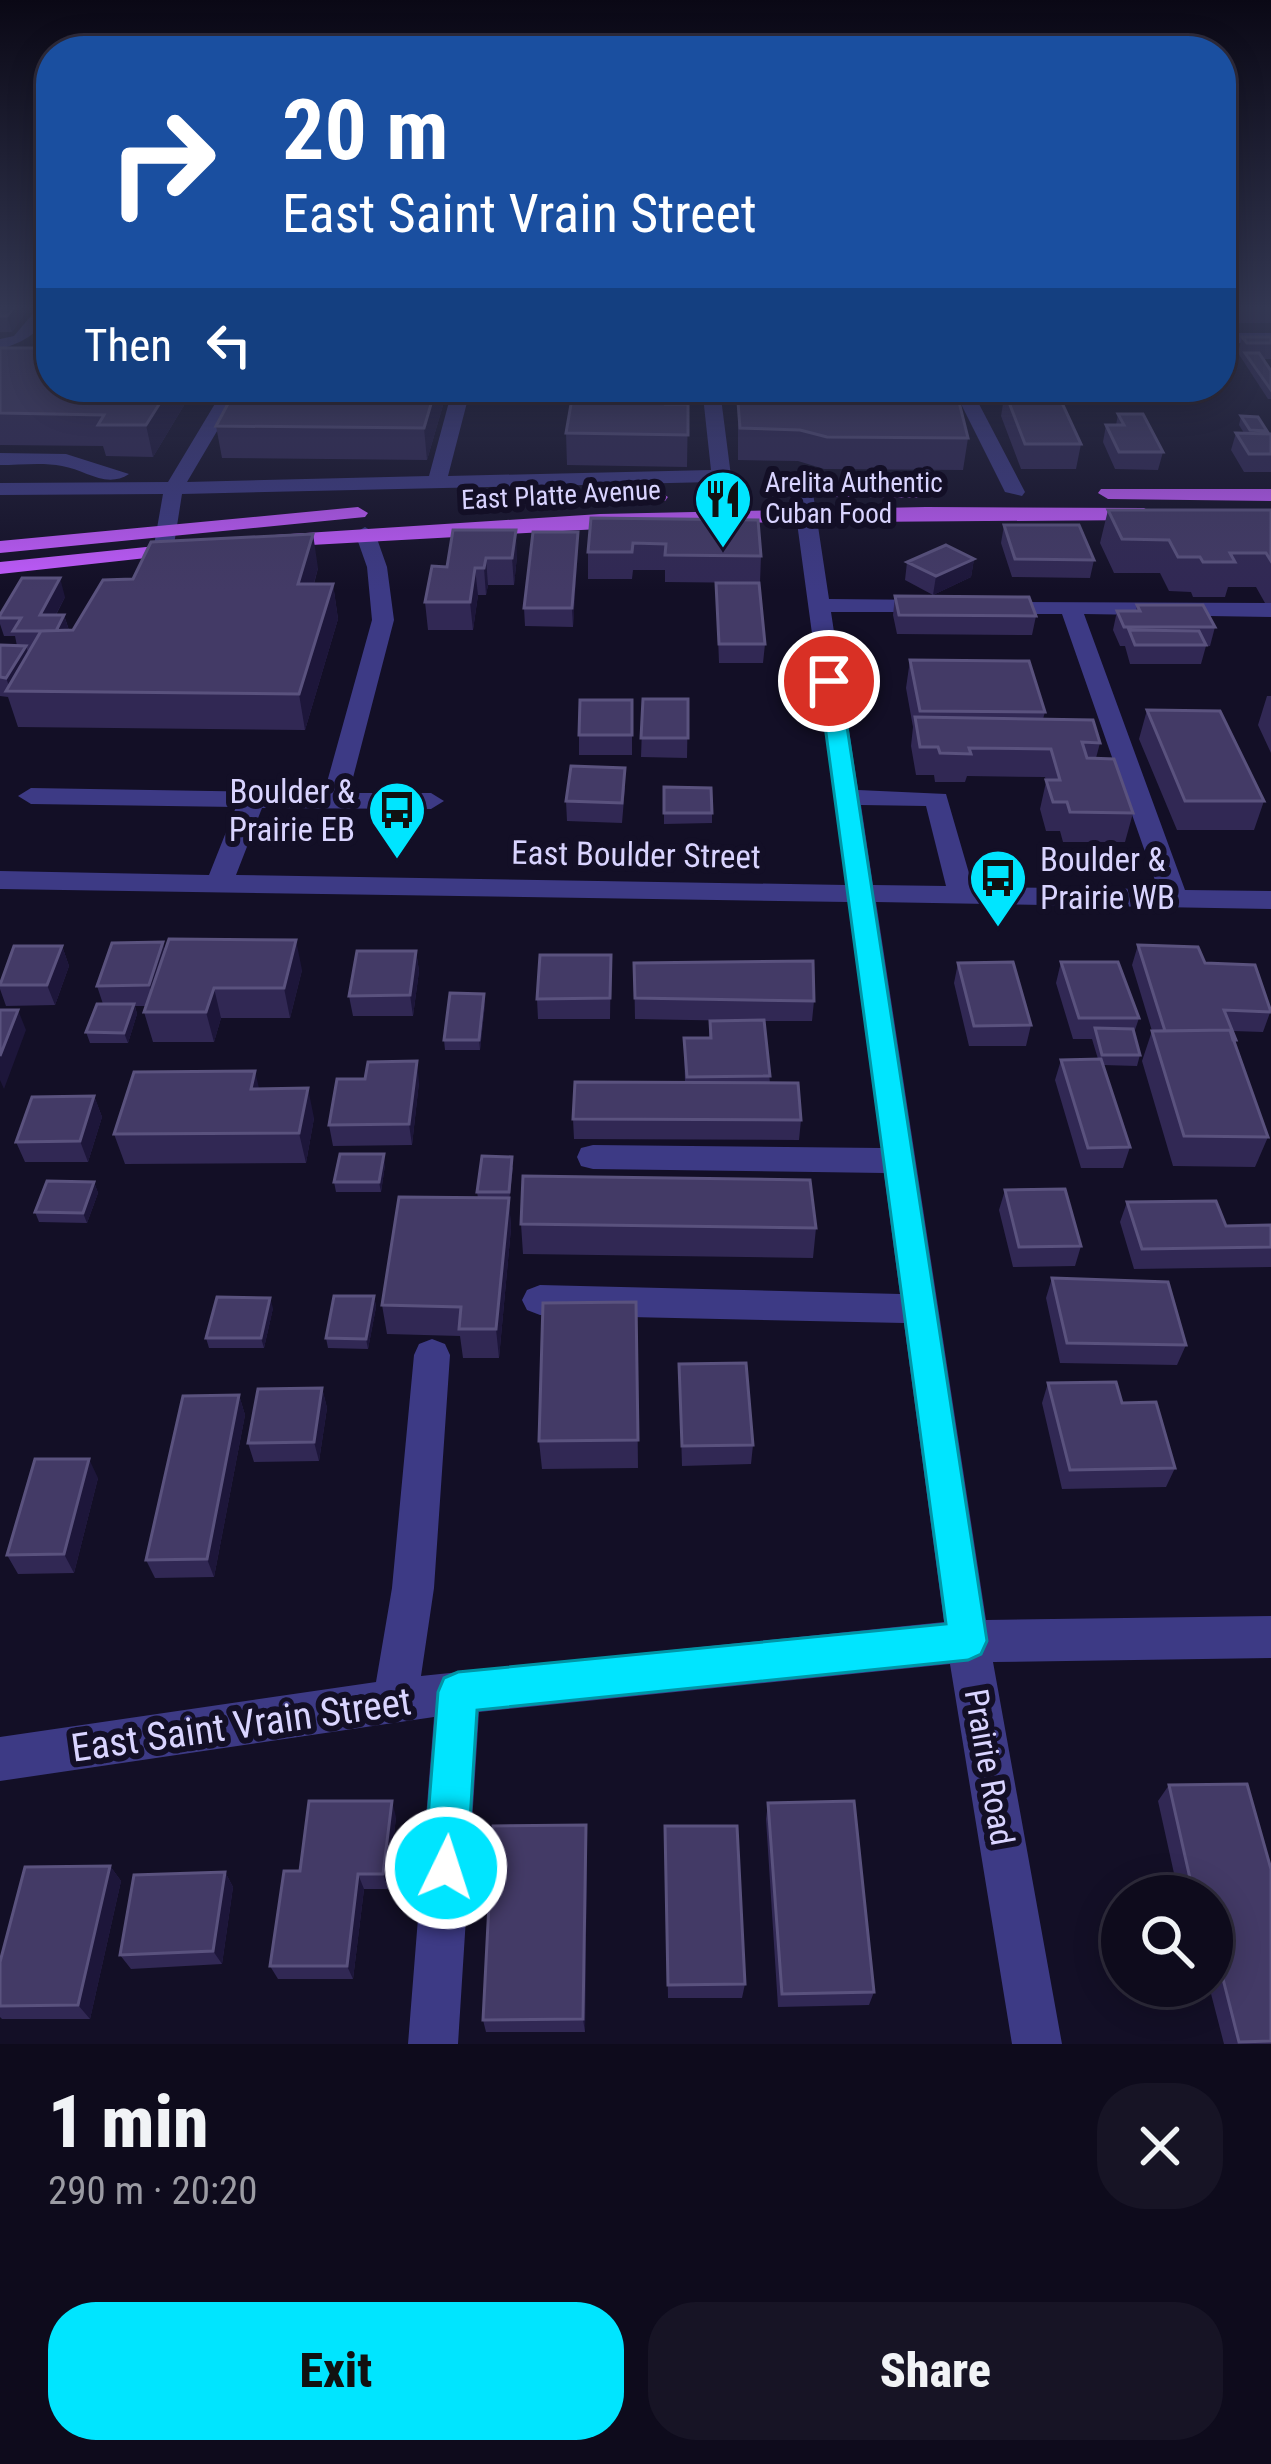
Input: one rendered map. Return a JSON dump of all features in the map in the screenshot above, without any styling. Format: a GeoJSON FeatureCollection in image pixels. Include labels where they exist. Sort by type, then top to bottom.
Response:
{"type":"FeatureCollection","features":[{"type":"Feature","properties":{"kind":"main road","name":"East Platte Avenue"},"geometry":{"type":"LineString","coordinates":[[805,503],[1016,492],[1271,495]]}},
{"type":"Feature","properties":{"kind":"main road","name":"East Platte Avenue"},"geometry":{"type":"LineString","coordinates":[[0,548],[365,533],[722,495]]}},
{"type":"Feature","properties":{"kind":"main road","name":"East Platte Avenue"},"geometry":{"type":"LineString","coordinates":[[0,568],[165,540],[475,505],[722,495],[805,503],[1271,515]]}},
{"type":"Feature","properties":{"kind":"street"},"geometry":{"type":"LineString","coordinates":[[165,540],[177,484],[225,402]]}},
{"type":"Feature","properties":{"kind":"street"},"geometry":{"type":"LineString","coordinates":[[437,481],[457,402]]}},
{"type":"Feature","properties":{"kind":"street"},"geometry":{"type":"LineString","coordinates":[[0,489],[437,481],[722,495],[712,402]]}},
{"type":"Feature","properties":{"kind":"street"},"geometry":{"type":"LineString","coordinates":[[970,404],[1016,492]]}},
{"type":"Feature","properties":{"kind":"street"},"geometry":{"type":"LineString","coordinates":[[0,459],[66,460],[95,473],[177,484]]}},
{"type":"Feature","properties":{"kind":"street","name":"Prairie Road"},"geometry":{"type":"LineString","coordinates":[[805,503],[968,1641],[1037,2044]]}},
{"type":"Feature","properties":{"kind":"street"},"geometry":{"type":"LineString","coordinates":[[334,801],[383,620],[376,568],[365,533]]}},
{"type":"Feature","properties":{"kind":"street"},"geometry":{"type":"LineString","coordinates":[[818,604],[1271,610]]}},
{"type":"Feature","properties":{"kind":"street"},"geometry":{"type":"LineString","coordinates":[[1071,608],[1175,899]]}},
{"type":"Feature","properties":{"kind":"street"},"geometry":{"type":"LineString","coordinates":[[31,796],[431,801]]}},
{"type":"Feature","properties":{"kind":"street"},"geometry":{"type":"LineString","coordinates":[[846,797],[937,799],[962,895]]}},
{"type":"Feature","properties":{"kind":"street"},"geometry":{"type":"LineString","coordinates":[[220,883],[252,800]]}},
{"type":"Feature","properties":{"kind":"street","name":"East Boulder Street"},"geometry":{"type":"LineString","coordinates":[[0,880],[1271,900]]}},
{"type":"Feature","properties":{"kind":"street"},"geometry":{"type":"LineString","coordinates":[[593,1157],[898,1161]]}},
{"type":"Feature","properties":{"kind":"street"},"geometry":{"type":"LineString","coordinates":[[540,1300],[920,1309]]}},
{"type":"Feature","properties":{"kind":"street"},"geometry":{"type":"LineString","coordinates":[[395,1701],[413,1588],[432,1355]]}},
{"type":"Feature","properties":{"kind":"street","name":"East Saint Vrain Street"},"geometry":{"type":"LineString","coordinates":[[0,1759],[458,1692],[968,1641],[1271,1637]]}},
{"type":"Feature","properties":{"kind":"street"},"geometry":{"type":"LineString","coordinates":[[433,2044],[458,1692]]}},
{"type":"Feature","properties":{"kind":"building"},"geometry":{"type":"Polygon","coordinates":[[[0,400],[161,402],[146,425],[98,425],[104,415],[0,413],[0,400]]]}},
{"type":"Feature","properties":{"kind":"building"},"geometry":{"type":"Polygon","coordinates":[[[229,402],[432,402],[424,428],[216,426],[229,402]]]}},
{"type":"Feature","properties":{"kind":"building"},"geometry":{"type":"Polygon","coordinates":[[[571,402],[688,404],[688,435],[566,433],[571,402]]]}},
{"type":"Feature","properties":{"kind":"building"},"geometry":{"type":"Polygon","coordinates":[[[738,402],[959,402],[968,438],[827,437],[800,430],[740,428],[738,402]]]}},
{"type":"Feature","properties":{"kind":"building"},"geometry":{"type":"Polygon","coordinates":[[[1009,402],[1062,402],[1081,444],[1025,444],[1009,402]]]}},
{"type":"Feature","properties":{"kind":"building"},"geometry":{"type":"Polygon","coordinates":[[[1118,414],[1143,414],[1163,452],[1119,452],[1106,425],[1124,425],[1118,414]]]}},
{"type":"Feature","properties":{"kind":"building"},"geometry":{"type":"Polygon","coordinates":[[[1241,416],[1258,417],[1267,431],[1250,430],[1241,416]]]}},
{"type":"Feature","properties":{"kind":"building"},"geometry":{"type":"Polygon","coordinates":[[[1236,433],[1271,434],[1271,454],[1249,454],[1236,433]]]}},
{"type":"Feature","properties":{"kind":"building"},"geometry":{"type":"Polygon","coordinates":[[[1108,510],[1271,510],[1271,561],[1266,553],[1230,553],[1235,562],[1178,557],[1169,540],[1122,539],[1108,510]]]}},
{"type":"Feature","properties":{"kind":"building"},"geometry":{"type":"Polygon","coordinates":[[[591,518],[758,520],[761,556],[665,555],[666,544],[633,543],[632,552],[588,552],[591,518]]]}},
{"type":"Feature","properties":{"kind":"building"},"geometry":{"type":"Polygon","coordinates":[[[1004,525],[1079,525],[1094,560],[1015,559],[1004,525]]]}},
{"type":"Feature","properties":{"kind":"building"},"geometry":{"type":"Polygon","coordinates":[[[453,530],[516,530],[512,558],[486,558],[484,568],[475,568],[470,602],[425,602],[432,566],[447,567],[453,530]]]}},
{"type":"Feature","properties":{"kind":"building"},"geometry":{"type":"Polygon","coordinates":[[[533,532],[578,532],[572,608],[524,608],[533,532]]]}},
{"type":"Feature","properties":{"kind":"building"},"geometry":{"type":"Polygon","coordinates":[[[313,534],[298,584],[333,584],[299,694],[6,691],[41,631],[73,630],[103,580],[133,579],[151,542],[313,534]]]}},
{"type":"Feature","properties":{"kind":"building"},"geometry":{"type":"Polygon","coordinates":[[[946,545],[974,559],[936,576],[907,562],[946,545]]]}},
{"type":"Feature","properties":{"kind":"building"},"geometry":{"type":"Polygon","coordinates":[[[22,578],[60,578],[40,615],[64,615],[56,631],[13,631],[21,618],[0,618],[22,578]]]}},
{"type":"Feature","properties":{"kind":"building"},"geometry":{"type":"Polygon","coordinates":[[[716,583],[759,583],[765,644],[719,644],[716,583]]]}},
{"type":"Feature","properties":{"kind":"building"},"geometry":{"type":"Polygon","coordinates":[[[895,596],[1029,597],[1036,616],[899,615],[895,596]]]}},
{"type":"Feature","properties":{"kind":"building"},"geometry":{"type":"Polygon","coordinates":[[[1137,605],[1203,605],[1215,627],[1124,627],[1117,611],[1140,611],[1137,605]]]}},
{"type":"Feature","properties":{"kind":"building"},"geometry":{"type":"Polygon","coordinates":[[[1129,630],[1199,631],[1206,645],[1135,645],[1129,630]]]}},
{"type":"Feature","properties":{"kind":"building"},"geometry":{"type":"Polygon","coordinates":[[[0,645],[26,646],[6,678],[0,677],[0,645]]]}},
{"type":"Feature","properties":{"kind":"building"},"geometry":{"type":"Polygon","coordinates":[[[910,660],[1029,661],[1045,712],[920,711],[910,660]]]}},
{"type":"Feature","properties":{"kind":"building"},"geometry":{"type":"Polygon","coordinates":[[[643,699],[688,699],[688,738],[641,738],[643,699]]]}},
{"type":"Feature","properties":{"kind":"building"},"geometry":{"type":"Polygon","coordinates":[[[580,700],[632,700],[632,735],[579,735],[580,700]]]}},
{"type":"Feature","properties":{"kind":"building"},"geometry":{"type":"Polygon","coordinates":[[[1147,710],[1220,711],[1264,801],[1185,801],[1147,710]]]}},
{"type":"Feature","properties":{"kind":"building"},"geometry":{"type":"Polygon","coordinates":[[[915,717],[1093,720],[1100,743],[1082,742],[1087,758],[1114,759],[1133,813],[1070,812],[1067,802],[1053,802],[1046,780],[1060,780],[1051,749],[969,748],[971,754],[940,753],[938,747],[920,747],[915,717]]]}},
{"type":"Feature","properties":{"kind":"building"},"geometry":{"type":"Polygon","coordinates":[[[571,766],[625,768],[622,803],[566,801],[571,766]]]}},
{"type":"Feature","properties":{"kind":"building"},"geometry":{"type":"Polygon","coordinates":[[[664,787],[711,788],[712,813],[664,813],[664,787]]]}},
{"type":"Feature","properties":{"kind":"building"},"geometry":{"type":"Polygon","coordinates":[[[169,939],[296,940],[284,988],[214,988],[206,1012],[144,1012],[169,939]]]}},
{"type":"Feature","properties":{"kind":"building"},"geometry":{"type":"Polygon","coordinates":[[[163,942],[149,985],[97,986],[112,943],[163,942]]]}},
{"type":"Feature","properties":{"kind":"building"},"geometry":{"type":"Polygon","coordinates":[[[1138,945],[1198,947],[1205,963],[1255,965],[1271,1012],[1224,1010],[1236,1040],[1230,1030],[1165,1031],[1138,945]]]}},
{"type":"Feature","properties":{"kind":"building"},"geometry":{"type":"Polygon","coordinates":[[[14,946],[62,946],[47,985],[0,985],[14,946]]]}},
{"type":"Feature","properties":{"kind":"building"},"geometry":{"type":"Polygon","coordinates":[[[357,951],[416,951],[410,995],[349,996],[357,951]]]}},
{"type":"Feature","properties":{"kind":"building"},"geometry":{"type":"Polygon","coordinates":[[[540,955],[611,955],[610,998],[537,999],[540,955]]]}},
{"type":"Feature","properties":{"kind":"building"},"geometry":{"type":"Polygon","coordinates":[[[813,961],[814,1001],[635,998],[634,963],[813,961]]]}},
{"type":"Feature","properties":{"kind":"building"},"geometry":{"type":"Polygon","coordinates":[[[1013,962],[1031,1025],[974,1026],[958,963],[1013,962]]]}},
{"type":"Feature","properties":{"kind":"building"},"geometry":{"type":"Polygon","coordinates":[[[1061,962],[1118,962],[1139,1018],[1079,1018],[1061,962]]]}},
{"type":"Feature","properties":{"kind":"building"},"geometry":{"type":"Polygon","coordinates":[[[450,993],[484,994],[479,1040],[444,1040],[450,993]]]}},
{"type":"Feature","properties":{"kind":"building"},"geometry":{"type":"Polygon","coordinates":[[[97,1004],[134,1004],[124,1033],[86,1032],[97,1004]]]}},
{"type":"Feature","properties":{"kind":"building"},"geometry":{"type":"Polygon","coordinates":[[[0,1010],[18,1010],[0,1056],[0,1010]]]}},
{"type":"Feature","properties":{"kind":"building"},"geometry":{"type":"Polygon","coordinates":[[[764,1020],[770,1076],[687,1077],[684,1038],[711,1038],[710,1021],[764,1020]]]}},
{"type":"Feature","properties":{"kind":"building"},"geometry":{"type":"Polygon","coordinates":[[[1095,1028],[1133,1029],[1140,1055],[1102,1055],[1095,1028]]]}},
{"type":"Feature","properties":{"kind":"building"},"geometry":{"type":"Polygon","coordinates":[[[1230,1030],[1268,1137],[1184,1136],[1152,1031],[1230,1030]]]}},
{"type":"Feature","properties":{"kind":"building"},"geometry":{"type":"Polygon","coordinates":[[[1101,1059],[1130,1147],[1088,1148],[1061,1060],[1101,1059]]]}},
{"type":"Feature","properties":{"kind":"building"},"geometry":{"type":"Polygon","coordinates":[[[417,1061],[409,1124],[329,1125],[337,1079],[365,1079],[368,1062],[417,1061]]]}},
{"type":"Feature","properties":{"kind":"building"},"geometry":{"type":"Polygon","coordinates":[[[255,1071],[251,1089],[308,1088],[299,1133],[114,1134],[134,1072],[255,1071]]]}},
{"type":"Feature","properties":{"kind":"building"},"geometry":{"type":"Polygon","coordinates":[[[575,1082],[798,1083],[801,1120],[573,1119],[575,1082]]]}},
{"type":"Feature","properties":{"kind":"building"},"geometry":{"type":"Polygon","coordinates":[[[94,1096],[80,1141],[16,1142],[32,1097],[94,1096]]]}},
{"type":"Feature","properties":{"kind":"building"},"geometry":{"type":"Polygon","coordinates":[[[340,1154],[384,1154],[379,1182],[334,1182],[340,1154]]]}},
{"type":"Feature","properties":{"kind":"building"},"geometry":{"type":"Polygon","coordinates":[[[482,1156],[512,1157],[509,1192],[477,1192],[482,1156]]]}},
{"type":"Feature","properties":{"kind":"building"},"geometry":{"type":"Polygon","coordinates":[[[523,1176],[810,1180],[816,1228],[521,1224],[523,1176]]]}},
{"type":"Feature","properties":{"kind":"building"},"geometry":{"type":"Polygon","coordinates":[[[47,1181],[94,1182],[83,1213],[35,1212],[47,1181]]]}},
{"type":"Feature","properties":{"kind":"building"},"geometry":{"type":"Polygon","coordinates":[[[1065,1189],[1081,1246],[1019,1247],[1005,1190],[1065,1189]]]}},
{"type":"Feature","properties":{"kind":"building"},"geometry":{"type":"Polygon","coordinates":[[[399,1197],[509,1198],[496,1329],[459,1329],[461,1307],[382,1305],[399,1197]]]}},
{"type":"Feature","properties":{"kind":"building"},"geometry":{"type":"Polygon","coordinates":[[[1216,1201],[1226,1226],[1271,1225],[1271,1247],[1142,1249],[1127,1202],[1216,1201]]]}},
{"type":"Feature","properties":{"kind":"building"},"geometry":{"type":"Polygon","coordinates":[[[1052,1278],[1168,1282],[1186,1345],[1067,1343],[1052,1278]]]}},
{"type":"Feature","properties":{"kind":"building"},"geometry":{"type":"Polygon","coordinates":[[[334,1296],[374,1296],[366,1339],[326,1338],[334,1296]]]}},
{"type":"Feature","properties":{"kind":"building"},"geometry":{"type":"Polygon","coordinates":[[[217,1297],[270,1298],[261,1338],[206,1338],[217,1297]]]}},
{"type":"Feature","properties":{"kind":"building"},"geometry":{"type":"Polygon","coordinates":[[[636,1302],[638,1440],[539,1441],[543,1303],[636,1302]]]}},
{"type":"Feature","properties":{"kind":"building"},"geometry":{"type":"Polygon","coordinates":[[[746,1363],[753,1445],[682,1446],[679,1364],[746,1363]]]}},
{"type":"Feature","properties":{"kind":"building"},"geometry":{"type":"Polygon","coordinates":[[[1116,1382],[1122,1403],[1156,1402],[1175,1468],[1070,1470],[1048,1383],[1116,1382]]]}},
{"type":"Feature","properties":{"kind":"building"},"geometry":{"type":"Polygon","coordinates":[[[322,1388],[314,1442],[248,1443],[258,1389],[322,1388]]]}},
{"type":"Feature","properties":{"kind":"building"},"geometry":{"type":"Polygon","coordinates":[[[239,1395],[207,1559],[146,1560],[183,1396],[239,1395]]]}},
{"type":"Feature","properties":{"kind":"building"},"geometry":{"type":"Polygon","coordinates":[[[35,1459],[89,1459],[64,1554],[7,1555],[35,1459]]]}},
{"type":"Feature","properties":{"kind":"building"},"geometry":{"type":"Polygon","coordinates":[[[1247,1784],[1271,1869],[1271,2041],[1239,2042],[1230,2007],[1233,1875],[1189,1875],[1169,1785],[1247,1784]]]}},
{"type":"Feature","properties":{"kind":"building"},"geometry":{"type":"Polygon","coordinates":[[[309,1801],[392,1801],[383,1874],[358,1874],[347,1966],[270,1966],[284,1871],[300,1871],[309,1801]]]}},
{"type":"Feature","properties":{"kind":"building"},"geometry":{"type":"Polygon","coordinates":[[[854,1801],[874,1992],[782,1994],[768,1803],[854,1801]]]}},
{"type":"Feature","properties":{"kind":"building"},"geometry":{"type":"Polygon","coordinates":[[[586,1825],[583,2019],[483,2020],[493,1826],[586,1825]]]}},
{"type":"Feature","properties":{"kind":"building"},"geometry":{"type":"Polygon","coordinates":[[[665,1826],[737,1826],[745,1984],[668,1985],[665,1826]]]}},
{"type":"Feature","properties":{"kind":"building"},"geometry":{"type":"Polygon","coordinates":[[[110,1866],[78,2005],[0,2006],[0,1962],[25,1867],[110,1866]]]}},
{"type":"Feature","properties":{"kind":"building"},"geometry":{"type":"Polygon","coordinates":[[[225,1872],[213,1951],[120,1955],[134,1875],[225,1872]]]}},
{"type":"Feature","properties":{"kind":"place","name":"Arelita Authentic Cuban Food"},"geometry":{"type":"Point","coordinates":[723,550]}},
{"type":"Feature","properties":{"kind":"place","name":"Boulder & Prairie EB"},"geometry":{"type":"Point","coordinates":[397,861]}},
{"type":"Feature","properties":{"kind":"place","name":"Boulder & Prairie WB"},"geometry":{"type":"Point","coordinates":[998,929]}},
{"type":"Feature","properties":{"kind":"route"},"geometry":{"type":"LineString","coordinates":[[446,1868],[458,1692],[968,1641],[829,681]]}}]}
